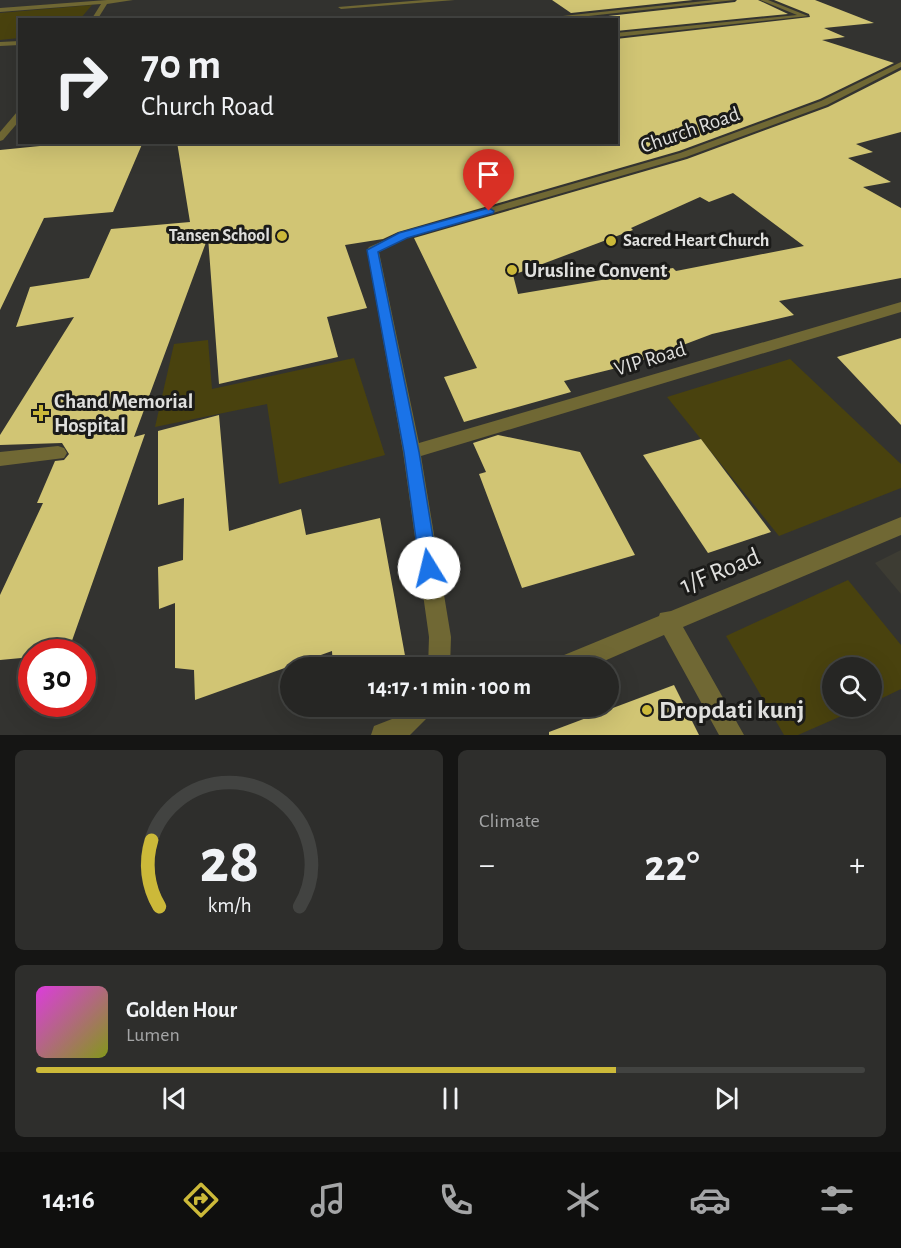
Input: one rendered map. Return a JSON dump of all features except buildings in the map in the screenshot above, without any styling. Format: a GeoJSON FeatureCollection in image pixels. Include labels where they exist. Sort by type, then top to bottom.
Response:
{"type":"FeatureCollection","features":[{"type":"Feature","properties":{"kind":"street"},"geometry":{"type":"LineString","coordinates":[[0,10],[130,0]]}},
{"type":"Feature","properties":{"kind":"street"},"geometry":{"type":"LineString","coordinates":[[341,7],[452,0]]}},
{"type":"Feature","properties":{"kind":"street"},"geometry":{"type":"LineString","coordinates":[[548,18],[732,0]]}},
{"type":"Feature","properties":{"kind":"street"},"geometry":{"type":"LineString","coordinates":[[618,35],[805,16],[763,0]]}},
{"type":"Feature","properties":{"kind":"street"},"geometry":{"type":"LineString","coordinates":[[95,18],[105,2]]}},
{"type":"Feature","properties":{"kind":"street"},"geometry":{"type":"LineString","coordinates":[[0,44],[18,43]]}},
{"type":"Feature","properties":{"kind":"street","name":"Church Road"},"geometry":{"type":"LineString","coordinates":[[439,657],[440,637],[412,452],[373,250],[403,236],[683,155],[824,104],[901,64]]}},
{"type":"Feature","properties":{"kind":"street"},"geometry":{"type":"LineString","coordinates":[[0,138],[15,124]]}},
{"type":"Feature","properties":{"kind":"street","name":"VIP Road"},"geometry":{"type":"LineString","coordinates":[[412,452],[901,307]]}},
{"type":"Feature","properties":{"kind":"street"},"geometry":{"type":"LineString","coordinates":[[0,459],[58,453]]}},
{"type":"Feature","properties":{"kind":"street","name":"1/F Road"},"geometry":{"type":"LineString","coordinates":[[585,657],[901,526]]}},
{"type":"Feature","properties":{"kind":"street"},"geometry":{"type":"LineString","coordinates":[[668,621],[732,735]]}},
{"type":"Feature","properties":{"kind":"street"},"geometry":{"type":"LineString","coordinates":[[383,735],[400,728],[412,717]]}},
{"type":"Feature","properties":{"kind":"shaded area"},"geometry":{"type":"Polygon","coordinates":[[[92,5],[81,18],[18,18],[18,38],[0,40],[0,13],[92,5]]]}},
{"type":"Feature","properties":{"kind":"shaded area"},"geometry":{"type":"Polygon","coordinates":[[[208,340],[212,389],[354,358],[385,455],[279,484],[267,404],[155,427],[174,344],[208,340]]]}},
{"type":"Feature","properties":{"kind":"shaded area"},"geometry":{"type":"Polygon","coordinates":[[[790,359],[901,464],[901,488],[779,536],[667,397],[790,359]]]}},
{"type":"Feature","properties":{"kind":"shaded area"},"geometry":{"type":"Polygon","coordinates":[[[901,550],[901,594],[875,563],[901,550]]]}},
{"type":"Feature","properties":{"kind":"shaded area"},"geometry":{"type":"Polygon","coordinates":[[[848,580],[901,645],[901,689],[882,698],[882,657],[822,657],[822,717],[839,717],[798,735],[784,735],[726,636],[848,580]]]}},
{"type":"Feature","properties":{"kind":"place","name":"Tansen School"},"geometry":{"type":"Point","coordinates":[282,236]}},
{"type":"Feature","properties":{"kind":"place","name":"Sacred Heart Church"},"geometry":{"type":"Point","coordinates":[611,241]}},
{"type":"Feature","properties":{"kind":"place","name":"Urusline Convent"},"geometry":{"type":"Point","coordinates":[512,270]}},
{"type":"Feature","properties":{"kind":"place","name":"Chand Memorial Hospital"},"geometry":{"type":"Point","coordinates":[41,413]}},
{"type":"Feature","properties":{"kind":"place","name":"Dropdati kunj"},"geometry":{"type":"Point","coordinates":[647,710]}},
{"type":"Feature","properties":{"kind":"route"},"geometry":{"type":"LineString","coordinates":[[429,568],[412,452],[373,250],[403,236],[489,211]]}}]}
